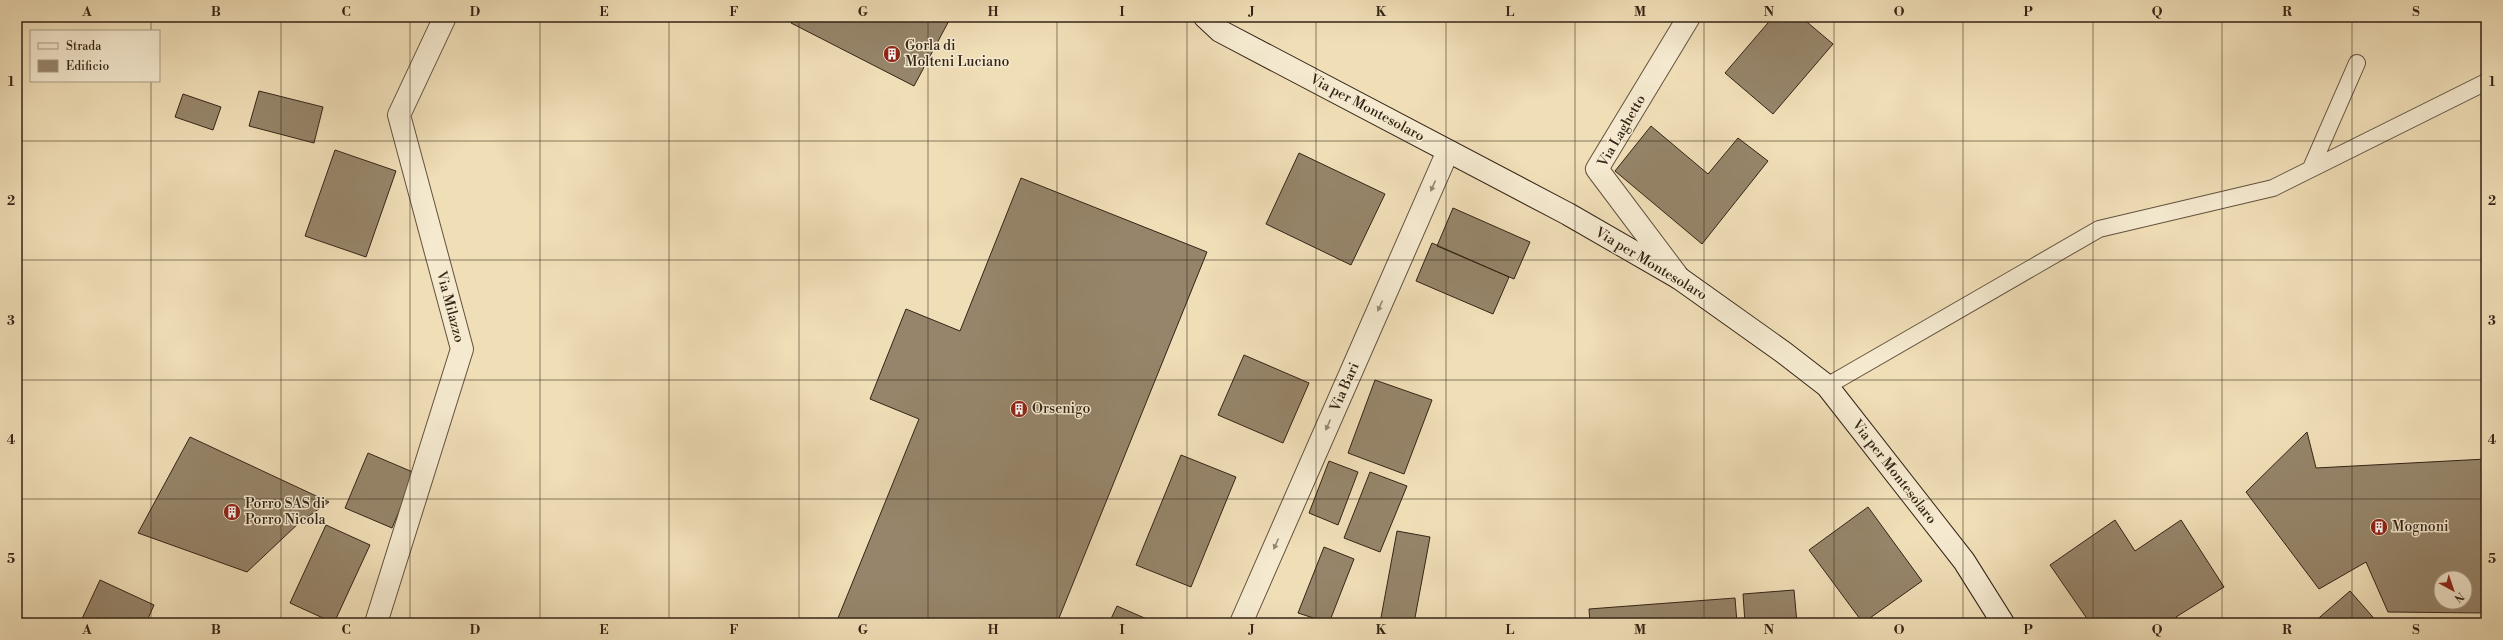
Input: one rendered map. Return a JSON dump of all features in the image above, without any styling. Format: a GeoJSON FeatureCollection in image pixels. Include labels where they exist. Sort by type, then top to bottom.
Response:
{"type":"FeatureCollection","features":[{"type":"Feature","properties":{"kind":"street","name":"Via Milazzo"},"geometry":{"type":"LineString","coordinates":[[376,623],[462,349],[399,115],[445,17]]}},
{"type":"Feature","properties":{"kind":"street","name":"Via per Montesolaro"},"geometry":{"type":"LineString","coordinates":[[1205,17],[1220,31],[1568,214],[1679,278],[1783,352],[1827,386],[1964,561],[2004,623]]}},
{"type":"Feature","properties":{"kind":"street","name":"Via Laghetto"},"geometry":{"type":"LineString","coordinates":[[1679,278],[1597,169],[1689,17]]}},
{"type":"Feature","properties":{"kind":"street","name":"Via Bari"},"geometry":{"type":"LineString","coordinates":[[1241,623],[1448,151]]}},
{"type":"Feature","properties":{"kind":"lane"},"geometry":{"type":"LineString","coordinates":[[2311,168],[2357,63]]}},
{"type":"Feature","properties":{"kind":"lane"},"geometry":{"type":"LineString","coordinates":[[1827,386],[2099,230],[2273,188],[2486,82]]}},
{"type":"Feature","properties":{"kind":"building","name":"Gorla di Molteni Luciano"},"geometry":{"type":"Polygon","coordinates":[[[794,17],[951,17],[914,86],[791,23],[794,17]]]}},
{"type":"Feature","properties":{"kind":"building"},"geometry":{"type":"Polygon","coordinates":[[[1773,17],[1801,17],[1833,44],[1773,114],[1725,73],[1773,17]]]}},
{"type":"Feature","properties":{"kind":"building"},"geometry":{"type":"Polygon","coordinates":[[[259,91],[323,107],[314,143],[249,126],[259,91]]]}},
{"type":"Feature","properties":{"kind":"building"},"geometry":{"type":"Polygon","coordinates":[[[183,94],[221,107],[213,130],[175,117],[183,94]]]}},
{"type":"Feature","properties":{"kind":"building"},"geometry":{"type":"Polygon","coordinates":[[[1651,126],[1708,174],[1738,138],[1768,161],[1702,244],[1615,171],[1651,126]]]}},
{"type":"Feature","properties":{"kind":"building"},"geometry":{"type":"Polygon","coordinates":[[[335,150],[396,171],[366,257],[305,236],[335,150]]]}},
{"type":"Feature","properties":{"kind":"building"},"geometry":{"type":"Polygon","coordinates":[[[1299,153],[1385,194],[1351,265],[1266,224],[1299,153]]]}},
{"type":"Feature","properties":{"kind":"building","name":"Orsenigo"},"geometry":{"type":"Polygon","coordinates":[[[1021,178],[1207,252],[1057,623],[836,623],[919,419],[870,399],[906,309],[960,331],[1021,178]]]}},
{"type":"Feature","properties":{"kind":"building"},"geometry":{"type":"Polygon","coordinates":[[[1453,208],[1530,242],[1514,279],[1437,246],[1453,208]]]}},
{"type":"Feature","properties":{"kind":"building"},"geometry":{"type":"Polygon","coordinates":[[[1432,243],[1509,277],[1493,314],[1416,281],[1432,243]]]}},
{"type":"Feature","properties":{"kind":"building"},"geometry":{"type":"Polygon","coordinates":[[[1244,355],[1309,383],[1283,443],[1218,415],[1244,355]]]}},
{"type":"Feature","properties":{"kind":"building"},"geometry":{"type":"Polygon","coordinates":[[[1375,380],[1432,400],[1404,474],[1348,453],[1375,380]]]}},
{"type":"Feature","properties":{"kind":"building","name":"Mognoni"},"geometry":{"type":"Polygon","coordinates":[[[2307,432],[2316,468],[2486,459],[2486,613],[2388,612],[2366,562],[2319,589],[2246,492],[2307,432]]]}},
{"type":"Feature","properties":{"kind":"building","name":"Porro SAS di Porro Nicola"},"geometry":{"type":"Polygon","coordinates":[[[190,437],[329,502],[300,522],[247,572],[138,533],[190,437]]]}},
{"type":"Feature","properties":{"kind":"building"},"geometry":{"type":"Polygon","coordinates":[[[368,453],[415,473],[392,528],[345,508],[368,453]]]}},
{"type":"Feature","properties":{"kind":"building"},"geometry":{"type":"Polygon","coordinates":[[[1181,455],[1236,477],[1191,587],[1136,565],[1181,455]]]}},
{"type":"Feature","properties":{"kind":"building"},"geometry":{"type":"Polygon","coordinates":[[[1329,461],[1358,472],[1338,525],[1309,513],[1329,461]]]}},
{"type":"Feature","properties":{"kind":"building"},"geometry":{"type":"Polygon","coordinates":[[[1370,472],[1407,486],[1380,552],[1344,538],[1370,472]]]}},
{"type":"Feature","properties":{"kind":"building"},"geometry":{"type":"Polygon","coordinates":[[[1868,507],[1922,581],[1863,623],[1809,550],[1868,507]]]}},
{"type":"Feature","properties":{"kind":"building"},"geometry":{"type":"Polygon","coordinates":[[[2115,520],[2135,551],[2181,520],[2224,587],[2176,617],[2179,623],[2090,623],[2050,565],[2115,520]]]}},
{"type":"Feature","properties":{"kind":"building"},"geometry":{"type":"Polygon","coordinates":[[[326,525],[370,545],[334,623],[290,603],[326,525]]]}},
{"type":"Feature","properties":{"kind":"building"},"geometry":{"type":"Polygon","coordinates":[[[1397,531],[1430,537],[1414,623],[1380,623],[1397,531]]]}},
{"type":"Feature","properties":{"kind":"building"},"geometry":{"type":"Polygon","coordinates":[[[1324,547],[1354,559],[1329,623],[1298,613],[1324,547]]]}},
{"type":"Feature","properties":{"kind":"building"},"geometry":{"type":"Polygon","coordinates":[[[100,580],[154,605],[146,623],[80,623],[100,580]]]}},
{"type":"Feature","properties":{"kind":"building"},"geometry":{"type":"Polygon","coordinates":[[[1794,590],[1797,623],[1745,623],[1743,594],[1794,590]]]}},
{"type":"Feature","properties":{"kind":"building"},"geometry":{"type":"Polygon","coordinates":[[[2350,591],[2378,623],[2313,623],[2350,591]]]}},
{"type":"Feature","properties":{"kind":"building"},"geometry":{"type":"Polygon","coordinates":[[[1735,598],[1737,623],[1590,623],[1589,609],[1735,598]]]}},
{"type":"Feature","properties":{"kind":"building"},"geometry":{"type":"Polygon","coordinates":[[[1117,606],[1156,623],[1109,623],[1117,606]]]}},
{"type":"Feature","properties":{"kind":"place","name":"Gorla di Molteni Luciano"},"geometry":{"type":"Point","coordinates":[892,54]}},
{"type":"Feature","properties":{"kind":"place","name":"Orsenigo"},"geometry":{"type":"Point","coordinates":[1019,409]}},
{"type":"Feature","properties":{"kind":"place","name":"Porro SAS di Porro Nicola"},"geometry":{"type":"Point","coordinates":[232,512]}},
{"type":"Feature","properties":{"kind":"place","name":"Mognoni"},"geometry":{"type":"Point","coordinates":[2379,527]}}]}
